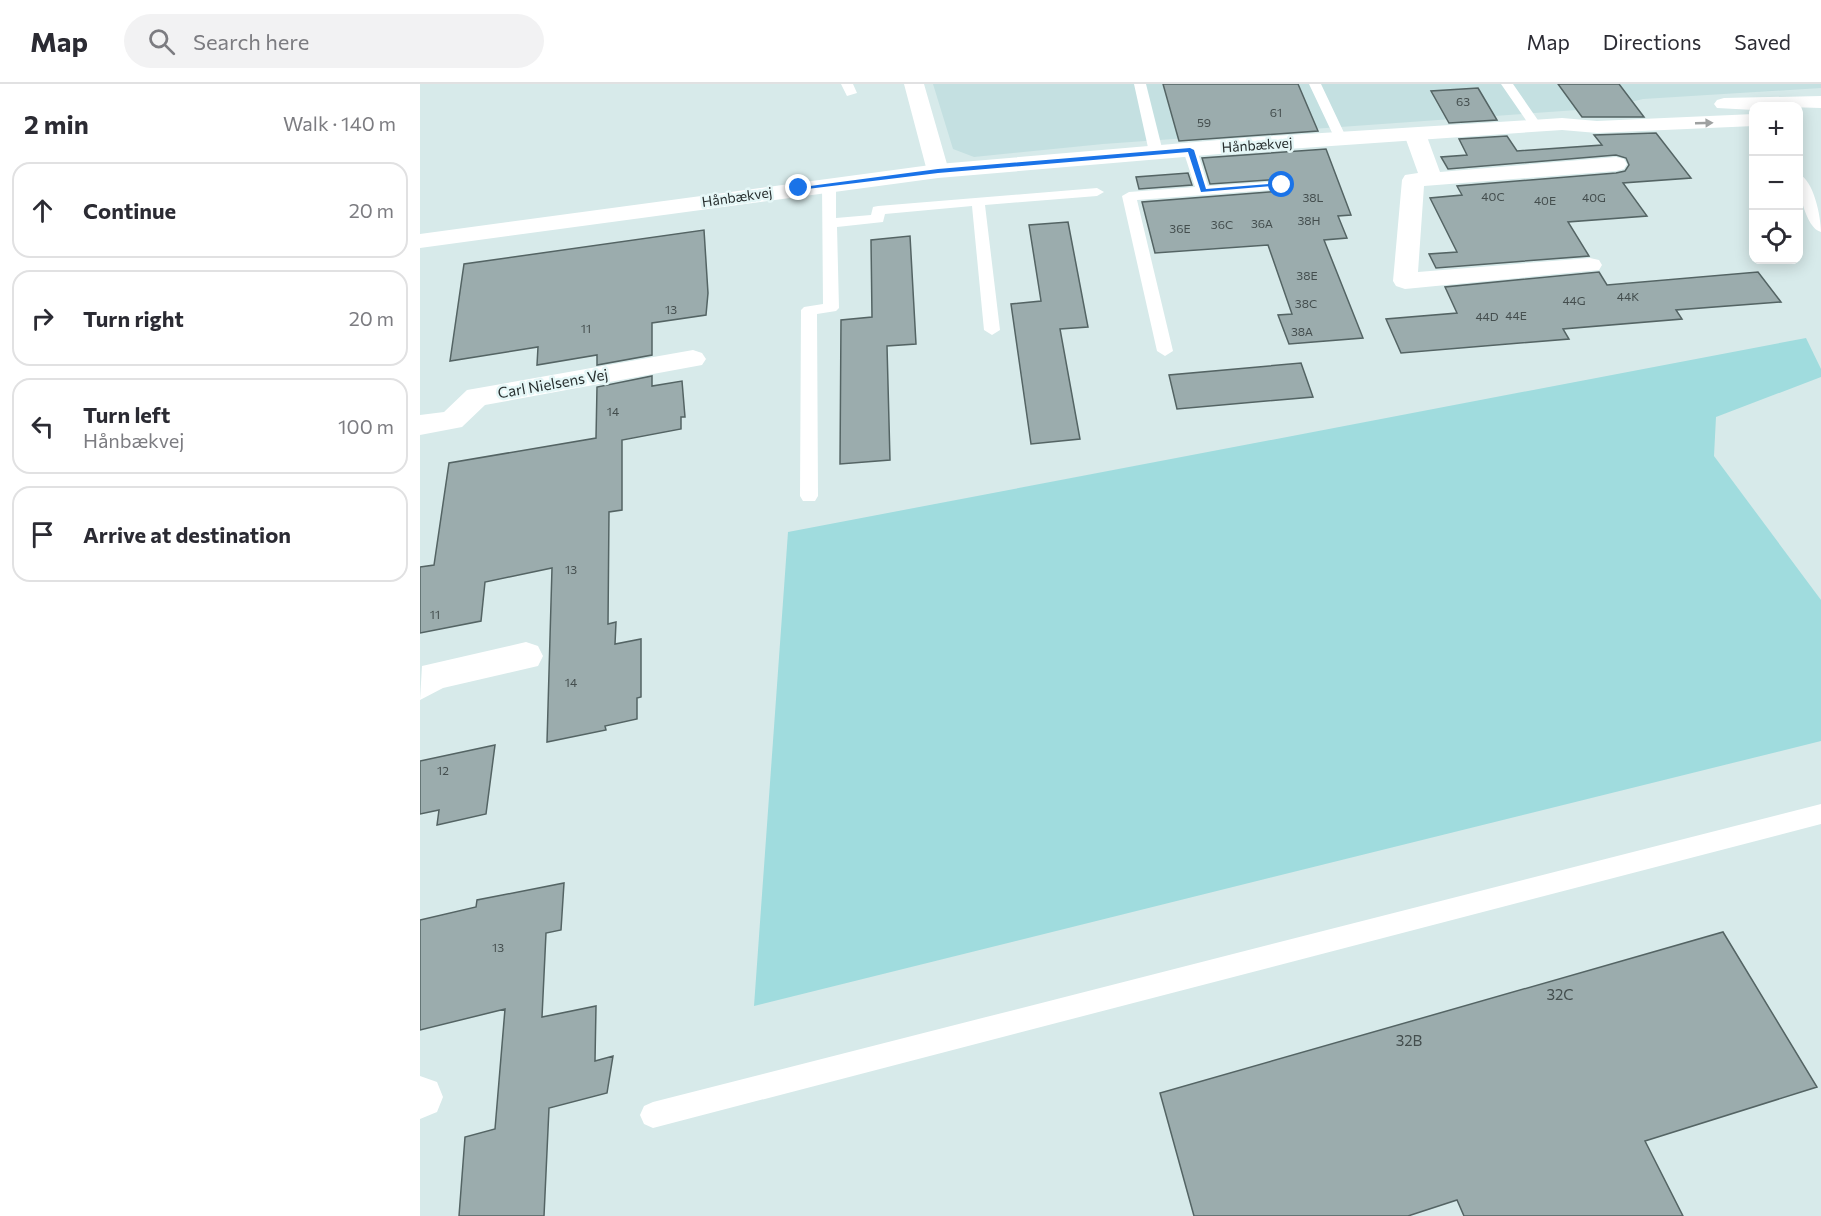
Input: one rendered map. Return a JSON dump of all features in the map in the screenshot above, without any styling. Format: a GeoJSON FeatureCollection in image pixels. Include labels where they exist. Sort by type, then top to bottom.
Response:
{"type":"FeatureCollection","features":[{"type":"Feature","properties":{"kind":"street"},"geometry":{"type":"LineString","coordinates":[[914,84],[938,171]]}},
{"type":"Feature","properties":{"kind":"street","name":"Hånbækvej"},"geometry":{"type":"LineString","coordinates":[[1803,103],[1821,102]]}},
{"type":"Feature","properties":{"kind":"street","name":"Hånbækvej"},"geometry":{"type":"LineString","coordinates":[[1562,124],[1587,117],[1749,106]]}},
{"type":"Feature","properties":{"kind":"street"},"geometry":{"type":"LineString","coordinates":[[1803,116],[1821,114]]}},
{"type":"Feature","properties":{"kind":"street","name":"Hånbækvej"},"geometry":{"type":"LineString","coordinates":[[420,241],[938,171],[1156,152],[1562,124],[1597,128],[1749,120]]}},
{"type":"Feature","properties":{"kind":"street"},"geometry":{"type":"LineString","coordinates":[[1415,134],[1432,179]]}},
{"type":"Feature","properties":{"kind":"street"},"geometry":{"type":"LineString","coordinates":[[1590,265],[1406,281],[1413,180],[1616,165]]}},
{"type":"Feature","properties":{"kind":"street","name":"Carl Nielsens Vej"},"geometry":{"type":"LineString","coordinates":[[420,425],[452,420],[477,398],[693,359]]}},
{"type":"Feature","properties":{"kind":"street"},"geometry":{"type":"LineString","coordinates":[[420,686],[434,676],[526,656]]}},
{"type":"Feature","properties":{"kind":"lane"},"geometry":{"type":"LineString","coordinates":[[1140,84],[1156,152]]}},
{"type":"Feature","properties":{"kind":"lane"},"geometry":{"type":"LineString","coordinates":[[1315,84],[1341,139]]}},
{"type":"Feature","properties":{"kind":"lane"},"geometry":{"type":"LineString","coordinates":[[1507,84],[1536,126]]}},
{"type":"Feature","properties":{"kind":"lane"},"geometry":{"type":"LineString","coordinates":[[1190,150],[1203,191]]}},
{"type":"Feature","properties":{"kind":"lane"},"geometry":{"type":"LineString","coordinates":[[809,496],[809,310],[831,308],[829,184]]}},
{"type":"Feature","properties":{"kind":"lane"},"geometry":{"type":"LineString","coordinates":[[1165,351],[1129,196],[1282,185]]}},
{"type":"Feature","properties":{"kind":"lane"},"geometry":{"type":"LineString","coordinates":[[1803,189],[1821,228]]}},
{"type":"Feature","properties":{"kind":"lane"},"geometry":{"type":"LineString","coordinates":[[830,223],[878,219],[878,210],[1097,192]]}},
{"type":"Feature","properties":{"kind":"lane"},"geometry":{"type":"LineString","coordinates":[[978,202],[992,330]]}},
{"type":"Feature","properties":{"kind":"lane"},"geometry":{"type":"LineString","coordinates":[[653,1115],[1821,814]]}},
{"type":"Feature","properties":{"kind":"shaded area"},"geometry":{"type":"Polygon","coordinates":[[[933,84],[1821,84],[1821,88],[1643,99],[1606,108],[1103,144],[974,157],[953,149],[933,84]]]}},
{"type":"Feature","properties":{"kind":"shaded area"},"geometry":{"type":"Polygon","coordinates":[[[1806,338],[1821,369],[1821,377],[1716,417],[1714,456],[1821,600],[1821,741],[754,1006],[788,532],[1806,338]]]}},
{"type":"Feature","properties":{"kind":"building"},"geometry":{"type":"Polygon","coordinates":[[[1163,84],[1298,84],[1318,131],[1179,141],[1163,84]]]}},
{"type":"Feature","properties":{"kind":"building"},"geometry":{"type":"Polygon","coordinates":[[[1558,84],[1619,84],[1644,117],[1582,117],[1558,84]]]}},
{"type":"Feature","properties":{"kind":"building"},"geometry":{"type":"Polygon","coordinates":[[[1478,88],[1497,120],[1449,123],[1431,91],[1478,88]]]}},
{"type":"Feature","properties":{"kind":"building"},"geometry":{"type":"Polygon","coordinates":[[[1656,133],[1691,178],[1623,183],[1647,216],[1568,222],[1589,256],[1436,268],[1429,254],[1457,252],[1430,198],[1462,195],[1457,186],[1616,173],[1625,171],[1629,165],[1626,158],[1616,155],[1448,169],[1441,157],[1467,155],[1459,139],[1507,136],[1517,151],[1602,145],[1594,135],[1656,133]]]}},
{"type":"Feature","properties":{"kind":"building"},"geometry":{"type":"Polygon","coordinates":[[[1326,149],[1351,215],[1338,216],[1347,238],[1324,240],[1363,338],[1289,344],[1278,315],[1292,314],[1268,245],[1155,253],[1142,202],[1282,191],[1291,186],[1282,179],[1210,184],[1202,158],[1326,149]]]}},
{"type":"Feature","properties":{"kind":"building"},"geometry":{"type":"Polygon","coordinates":[[[1188,173],[1192,185],[1139,189],[1136,177],[1188,173]]]}},
{"type":"Feature","properties":{"kind":"building"},"geometry":{"type":"Polygon","coordinates":[[[1068,222],[1088,327],[1060,329],[1080,439],[1031,444],[1011,304],[1041,301],[1029,225],[1068,222]]]}},
{"type":"Feature","properties":{"kind":"building"},"geometry":{"type":"Polygon","coordinates":[[[704,230],[708,293],[706,315],[652,323],[652,355],[597,365],[597,355],[537,365],[538,347],[450,361],[464,264],[704,230]]]}},
{"type":"Feature","properties":{"kind":"building"},"geometry":{"type":"Polygon","coordinates":[[[910,236],[916,344],[887,346],[890,460],[840,464],[841,320],[872,317],[871,240],[910,236]]]}},
{"type":"Feature","properties":{"kind":"building"},"geometry":{"type":"Polygon","coordinates":[[[1599,272],[1607,285],[1758,272],[1781,302],[1676,310],[1682,319],[1563,329],[1569,339],[1401,353],[1386,319],[1457,313],[1445,287],[1599,272]]]}},
{"type":"Feature","properties":{"kind":"building"},"geometry":{"type":"Polygon","coordinates":[[[1301,363],[1313,397],[1177,409],[1169,375],[1301,363]]]}},
{"type":"Feature","properties":{"kind":"building"},"geometry":{"type":"Polygon","coordinates":[[[652,376],[652,386],[682,381],[685,417],[681,417],[681,429],[622,440],[622,510],[609,512],[608,624],[616,622],[615,644],[641,639],[641,697],[637,698],[637,719],[605,726],[606,730],[547,742],[552,568],[485,582],[481,621],[420,633],[420,567],[434,565],[449,463],[596,438],[597,387],[652,376]]]}},
{"type":"Feature","properties":{"kind":"building"},"geometry":{"type":"Polygon","coordinates":[[[495,745],[486,814],[437,825],[439,810],[420,814],[420,761],[495,745]]]}},
{"type":"Feature","properties":{"kind":"building"},"geometry":{"type":"Polygon","coordinates":[[[564,883],[561,930],[546,933],[542,1017],[596,1006],[595,1061],[613,1056],[607,1093],[549,1108],[544,1216],[459,1216],[465,1137],[495,1129],[505,1009],[420,1030],[420,920],[476,907],[477,900],[564,883]]]}},
{"type":"Feature","properties":{"kind":"building"},"geometry":{"type":"Polygon","coordinates":[[[1723,932],[1817,1087],[1645,1141],[1683,1216],[1464,1216],[1457,1200],[1408,1216],[1194,1216],[1160,1093],[1723,932]]]}},
{"type":"Feature","properties":{"kind":"route"},"geometry":{"type":"LineString","coordinates":[[799,188],[938,171],[1190,150],[1203,191],[1282,185]]}}]}
